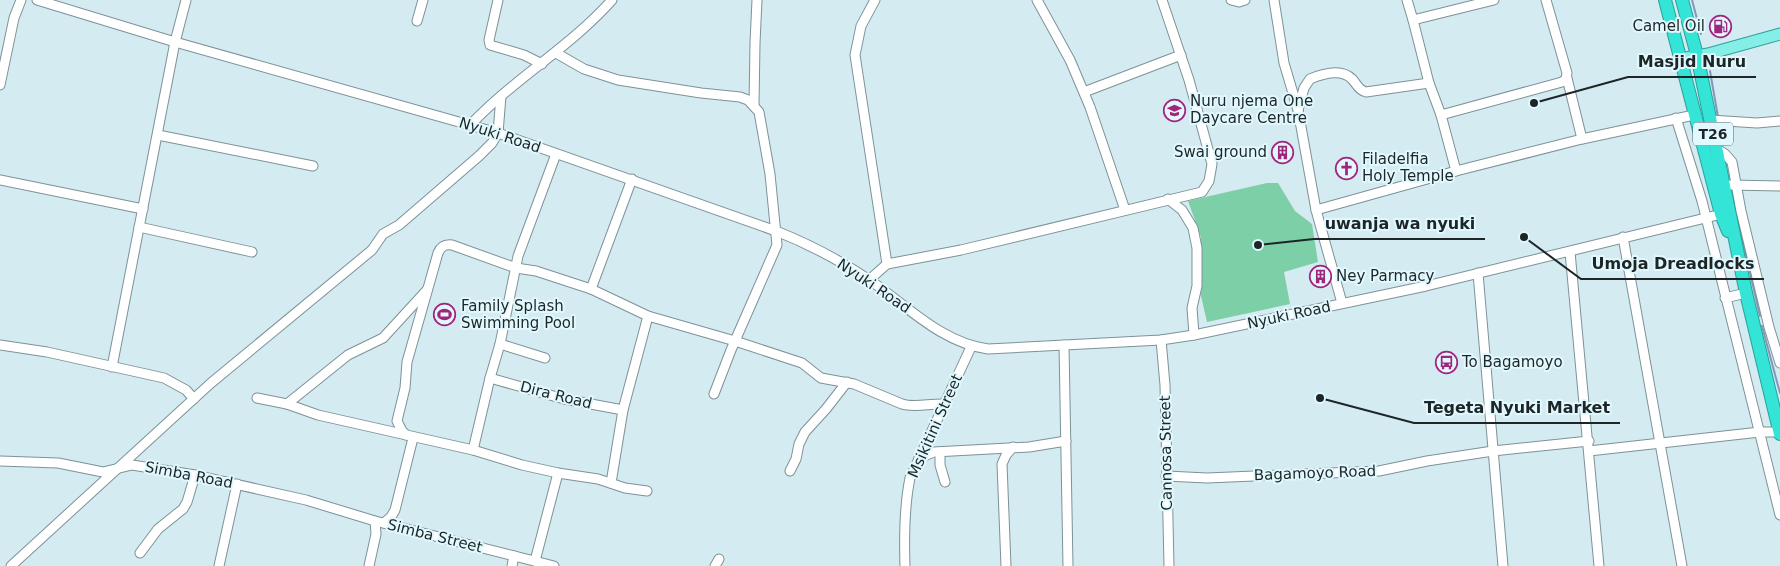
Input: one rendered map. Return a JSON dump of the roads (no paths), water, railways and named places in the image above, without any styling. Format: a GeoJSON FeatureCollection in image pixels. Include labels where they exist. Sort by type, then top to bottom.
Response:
{"type":"FeatureCollection","features":[{"type":"Feature","properties":{"kind":"highway","name":"T26"},"geometry":{"type":"LineString","coordinates":[[1664,0],[1694,115],[1738,257],[1779,428]]}},
{"type":"Feature","properties":{"kind":"highway","name":"T26"},"geometry":{"type":"LineString","coordinates":[[1682,0],[1697,55],[1716,148],[1730,185],[1725,213]]}},
{"type":"Feature","properties":{"kind":"main road"},"geometry":{"type":"LineString","coordinates":[[1680,59],[1780,34]]}},
{"type":"Feature","properties":{"kind":"street"},"geometry":{"type":"LineString","coordinates":[[0,85],[14,18],[21,0]]}},
{"type":"Feature","properties":{"kind":"street","name":"Nyuki Road"},"geometry":{"type":"LineString","coordinates":[[38,0],[175,42],[498,133],[776,231],[808,243],[869,280],[940,332],[971,347],[988,349],[1161,340],[1194,335],[1478,274],[1725,213]]}},
{"type":"Feature","properties":{"kind":"street"},"geometry":{"type":"LineString","coordinates":[[112,367],[175,42],[186,0]]}},
{"type":"Feature","properties":{"kind":"street"},"geometry":{"type":"LineString","coordinates":[[417,21],[423,0]]}},
{"type":"Feature","properties":{"kind":"street"},"geometry":{"type":"LineString","coordinates":[[498,0],[489,40],[490,45],[524,55],[542,64]]}},
{"type":"Feature","properties":{"kind":"street"},"geometry":{"type":"LineString","coordinates":[[470,125],[501,96],[556,53],[612,0]]}},
{"type":"Feature","properties":{"kind":"street"},"geometry":{"type":"LineString","coordinates":[[754,105],[758,0]]}},
{"type":"Feature","properties":{"kind":"street"},"geometry":{"type":"LineString","coordinates":[[875,0],[860,26],[856,55],[887,264]]}},
{"type":"Feature","properties":{"kind":"street"},"geometry":{"type":"LineString","coordinates":[[1037,0],[1070,60],[1084,92],[1125,210]]}},
{"type":"Feature","properties":{"kind":"street"},"geometry":{"type":"LineString","coordinates":[[869,280],[887,264],[961,250],[1202,192],[1209,181],[1212,164],[1181,55],[1162,0]]}},
{"type":"Feature","properties":{"kind":"street"},"geometry":{"type":"LineString","coordinates":[[1231,0],[1239,2],[1245,0]]}},
{"type":"Feature","properties":{"kind":"street"},"geometry":{"type":"LineString","coordinates":[[1274,0],[1284,63],[1298,110],[1316,210],[1342,303]]}},
{"type":"Feature","properties":{"kind":"street"},"geometry":{"type":"LineString","coordinates":[[1407,0],[1414,20],[1429,83],[1441,115],[1456,171]]}},
{"type":"Feature","properties":{"kind":"street"},"geometry":{"type":"LineString","coordinates":[[1414,20],[1494,0]]}},
{"type":"Feature","properties":{"kind":"street"},"geometry":{"type":"LineString","coordinates":[[1546,0],[1582,139]]}},
{"type":"Feature","properties":{"kind":"street"},"geometry":{"type":"LineString","coordinates":[[556,53],[584,68],[618,80],[740,97],[754,105],[759,112],[770,174],[777,245],[714,394]]}},
{"type":"Feature","properties":{"kind":"street"},"geometry":{"type":"LineString","coordinates":[[1084,92],[1181,55]]}},
{"type":"Feature","properties":{"kind":"street"},"geometry":{"type":"LineString","coordinates":[[1298,110],[1304,88],[1310,79],[1334,73],[1347,75],[1362,91],[1366,92],[1429,83]]}},
{"type":"Feature","properties":{"kind":"street"},"geometry":{"type":"LineString","coordinates":[[1441,115],[1562,82],[1567,78]]}},
{"type":"Feature","properties":{"kind":"street"},"geometry":{"type":"LineString","coordinates":[[11,566],[218,377],[372,250],[383,234],[399,225],[479,156],[498,133],[501,96]]}},
{"type":"Feature","properties":{"kind":"street"},"geometry":{"type":"LineString","coordinates":[[1316,210],[1456,171],[1582,139],[1694,115]]}},
{"type":"Feature","properties":{"kind":"street"},"geometry":{"type":"LineString","coordinates":[[1676,118],[1705,217],[1780,515]]}},
{"type":"Feature","properties":{"kind":"street"},"geometry":{"type":"LineString","coordinates":[[1710,120],[1757,123],[1780,121]]}},
{"type":"Feature","properties":{"kind":"street"},"geometry":{"type":"LineString","coordinates":[[158,135],[313,166]]}},
{"type":"Feature","properties":{"kind":"street"},"geometry":{"type":"LineString","coordinates":[[473,450],[500,344],[518,256],[556,154]]}},
{"type":"Feature","properties":{"kind":"street"},"geometry":{"type":"LineString","coordinates":[[592,289],[632,179]]}},
{"type":"Feature","properties":{"kind":"street"},"geometry":{"type":"LineString","coordinates":[[0,180],[143,209]]}},
{"type":"Feature","properties":{"kind":"street"},"geometry":{"type":"LineString","coordinates":[[1780,186],[1730,185],[1780,363]]}},
{"type":"Feature","properties":{"kind":"street"},"geometry":{"type":"LineString","coordinates":[[1168,199],[1182,210],[1193,228],[1197,248],[1197,286],[1192,308],[1194,335]]}},
{"type":"Feature","properties":{"kind":"street"},"geometry":{"type":"LineString","coordinates":[[139,227],[252,252]]}},
{"type":"Feature","properties":{"kind":"street"},"geometry":{"type":"LineString","coordinates":[[1623,237],[1682,566]]}},
{"type":"Feature","properties":{"kind":"street"},"geometry":{"type":"LineString","coordinates":[[410,436],[402,431],[397,421],[405,388],[408,362],[438,253],[447,244],[516,268],[536,271],[592,289],[648,316],[802,363],[821,378],[847,382],[908,406],[930,403],[945,404]]}},
{"type":"Feature","properties":{"kind":"street"},"geometry":{"type":"LineString","coordinates":[[1570,252],[1599,566]]}},
{"type":"Feature","properties":{"kind":"street"},"geometry":{"type":"LineString","coordinates":[[1478,274],[1503,566]]}},
{"type":"Feature","properties":{"kind":"street"},"geometry":{"type":"LineString","coordinates":[[287,404],[348,355],[384,338],[428,288]]}},
{"type":"Feature","properties":{"kind":"street"},"geometry":{"type":"LineString","coordinates":[[1725,298],[1746,294]]}},
{"type":"Feature","properties":{"kind":"street"},"geometry":{"type":"LineString","coordinates":[[611,483],[622,410],[648,316]]}},
{"type":"Feature","properties":{"kind":"street"},"geometry":{"type":"LineString","coordinates":[[1754,322],[1768,320]]}},
{"type":"Feature","properties":{"kind":"street","name":"Cannosa Street"},"geometry":{"type":"LineString","coordinates":[[1161,340],[1165,385],[1169,566]]}},
{"type":"Feature","properties":{"kind":"street"},"geometry":{"type":"LineString","coordinates":[[500,344],[545,358]]}},
{"type":"Feature","properties":{"kind":"street"},"geometry":{"type":"LineString","coordinates":[[0,345],[47,352],[164,378],[186,390],[194,399]]}},
{"type":"Feature","properties":{"kind":"street"},"geometry":{"type":"LineString","coordinates":[[1064,345],[1068,566]]}},
{"type":"Feature","properties":{"kind":"street","name":"Msikitini Street"},"geometry":{"type":"LineString","coordinates":[[904,566],[906,497],[910,478],[971,347]]}},
{"type":"Feature","properties":{"kind":"street","name":"Dira Road"},"geometry":{"type":"LineString","coordinates":[[490,378],[564,399],[622,410]]}},
{"type":"Feature","properties":{"kind":"street"},"geometry":{"type":"LineString","coordinates":[[790,471],[805,432],[847,382]]}},
{"type":"Feature","properties":{"kind":"street"},"geometry":{"type":"LineString","coordinates":[[258,398],[287,404],[318,415],[473,450],[558,474],[598,479],[625,488],[647,491]]}},
{"type":"Feature","properties":{"kind":"street","name":"Bagamoyo Road"},"geometry":{"type":"LineString","coordinates":[[1166,476],[1207,478],[1379,471],[1492,451],[1660,444],[1779,428]]}},
{"type":"Feature","properties":{"kind":"street"},"geometry":{"type":"LineString","coordinates":[[369,566],[380,522],[391,518],[395,510],[410,436]]}},
{"type":"Feature","properties":{"kind":"street"},"geometry":{"type":"LineString","coordinates":[[920,458],[934,452],[1029,447],[1066,441]]}},
{"type":"Feature","properties":{"kind":"street"},"geometry":{"type":"LineString","coordinates":[[1006,566],[1002,464],[1006,455],[1013,447]]}},
{"type":"Feature","properties":{"kind":"street"},"geometry":{"type":"LineString","coordinates":[[940,452],[940,465],[945,482]]}},
{"type":"Feature","properties":{"kind":"street","name":"Simba Road"},"geometry":{"type":"LineString","coordinates":[[0,461],[58,463],[103,472],[132,465],[195,475],[306,500],[380,522]]}},
{"type":"Feature","properties":{"kind":"street"},"geometry":{"type":"LineString","coordinates":[[535,561],[558,474]]}},
{"type":"Feature","properties":{"kind":"street"},"geometry":{"type":"LineString","coordinates":[[140,553],[158,529],[183,509],[195,475]]}},
{"type":"Feature","properties":{"kind":"street"},"geometry":{"type":"LineString","coordinates":[[219,566],[236,484]]}},
{"type":"Feature","properties":{"kind":"street","name":"Simba Street"},"geometry":{"type":"LineString","coordinates":[[380,522],[554,566]]}},
{"type":"Feature","properties":{"kind":"street"},"geometry":{"type":"LineString","coordinates":[[512,566],[514,556]]}},
{"type":"Feature","properties":{"kind":"waterway"},"geometry":{"type":"LineString","coordinates":[[1692,0],[1701,34]]}},
{"type":"Feature","properties":{"kind":"waterway"},"geometry":{"type":"LineString","coordinates":[[1710,71],[1718,117]]}},
{"type":"Feature","properties":{"kind":"waterway"},"geometry":{"type":"LineString","coordinates":[[1732,194],[1760,316]]}},
{"type":"Feature","properties":{"kind":"waterway"},"geometry":{"type":"LineString","coordinates":[[1762,326],[1780,393]]}},
{"type":"Feature","properties":{"kind":"place","name":"Camel Oil"},"geometry":{"type":"Point","coordinates":[1721,26]}},
{"type":"Feature","properties":{"kind":"place","name":"Masjid Nuru"},"geometry":{"type":"Point","coordinates":[1534,103]}},
{"type":"Feature","properties":{"kind":"place","name":"Nuru njema One Daycare Centre"},"geometry":{"type":"Point","coordinates":[1174,110]}},
{"type":"Feature","properties":{"kind":"place","name":"Swai ground"},"geometry":{"type":"Point","coordinates":[1283,152]}},
{"type":"Feature","properties":{"kind":"place","name":"Filadelfia Holy Temple"},"geometry":{"type":"Point","coordinates":[1346,168]}},
{"type":"Feature","properties":{"kind":"place","name":"Umoja Dreadlocks"},"geometry":{"type":"Point","coordinates":[1524,237]}},
{"type":"Feature","properties":{"kind":"place","name":"uwanja wa nyuki"},"geometry":{"type":"Point","coordinates":[1258,245]}},
{"type":"Feature","properties":{"kind":"place","name":"Ney Parmacy"},"geometry":{"type":"Point","coordinates":[1320,276]}},
{"type":"Feature","properties":{"kind":"place","name":"Family Splash Swimming Pool"},"geometry":{"type":"Point","coordinates":[445,315]}},
{"type":"Feature","properties":{"kind":"place","name":"To Bagamoyo"},"geometry":{"type":"Point","coordinates":[1446,362]}},
{"type":"Feature","properties":{"kind":"place","name":"Tegeta Nyuki Market"},"geometry":{"type":"Point","coordinates":[1320,398]}}]}
